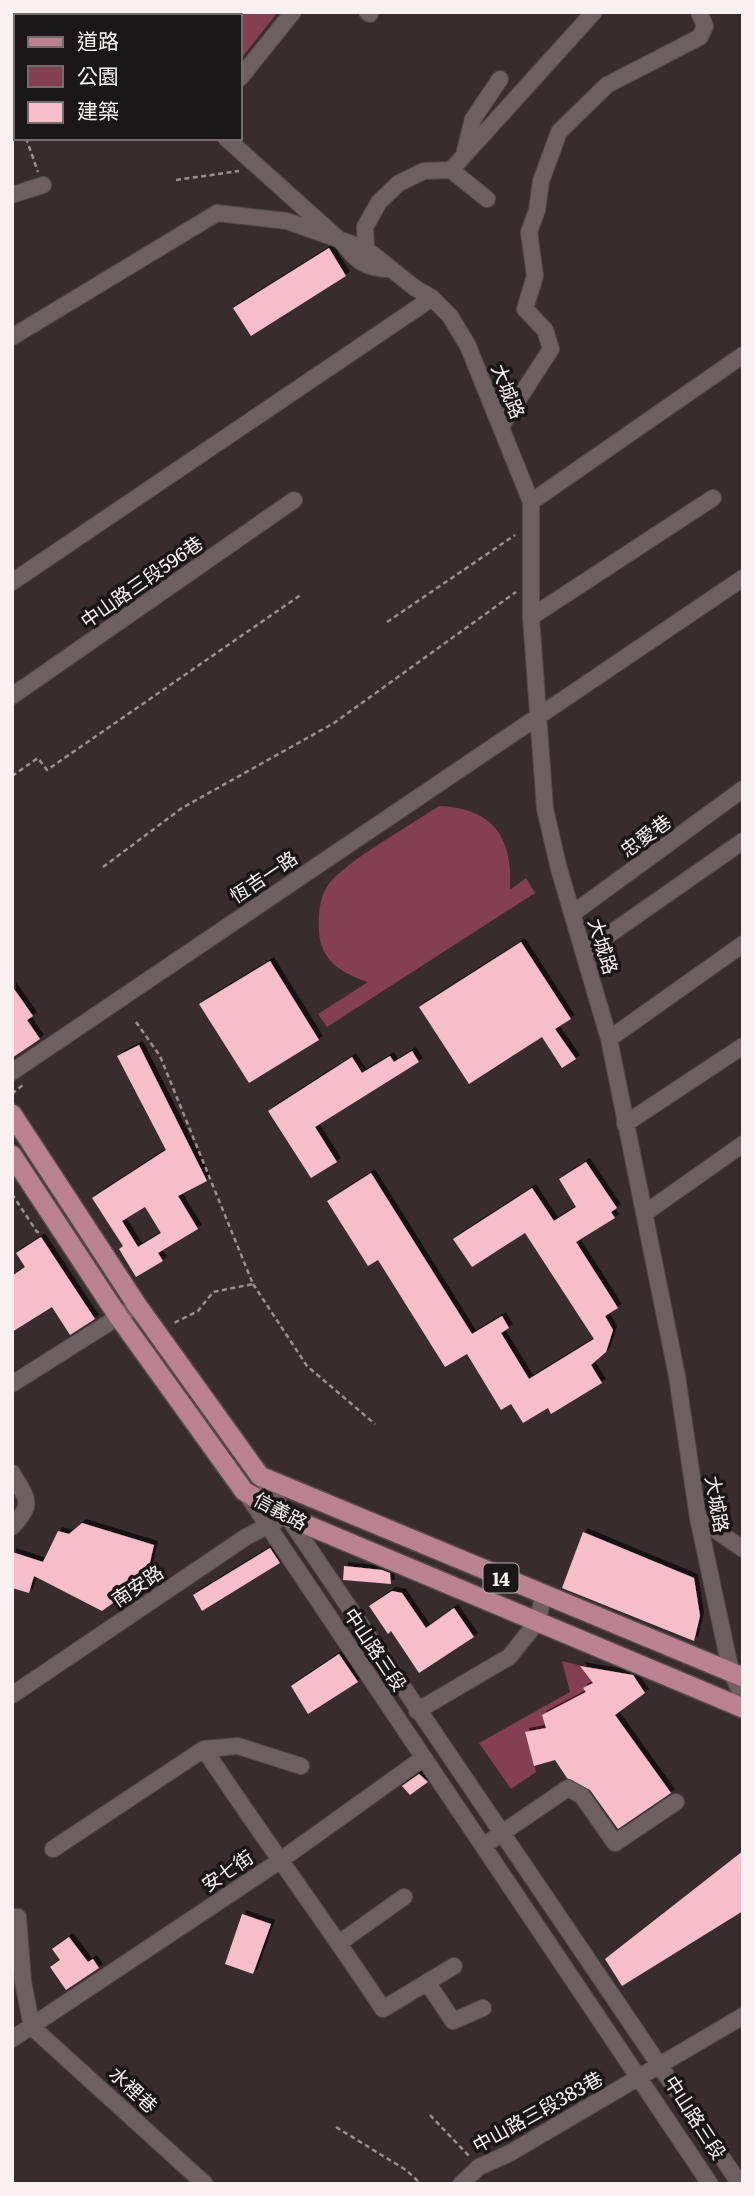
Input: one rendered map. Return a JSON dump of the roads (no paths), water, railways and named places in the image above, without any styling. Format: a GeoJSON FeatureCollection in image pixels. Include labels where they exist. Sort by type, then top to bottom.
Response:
{"type":"FeatureCollection","features":[{"type":"Feature","properties":{"kind":"main road","name":"中山路三段"},"geometry":{"type":"LineString","coordinates":[[12,1114],[137,1304],[260,1476]]}},
{"type":"Feature","properties":{"kind":"main road","name":"中山路三段"},"geometry":{"type":"LineString","coordinates":[[12,1155],[118,1316],[244,1491]]}},
{"type":"Feature","properties":{"kind":"main road","name":"信義路"},"geometry":{"type":"LineString","coordinates":[[737,1675],[260,1476],[244,1491],[288,1517],[743,1707]]}},
{"type":"Feature","properties":{"kind":"street"},"geometry":{"type":"LineString","coordinates":[[242,76],[293,12]]}},
{"type":"Feature","properties":{"kind":"street"},"geometry":{"type":"LineString","coordinates":[[451,170],[594,12]]}},
{"type":"Feature","properties":{"kind":"street"},"geometry":{"type":"LineString","coordinates":[[501,426],[551,349],[545,330],[525,309],[535,276],[529,232],[537,210],[541,181],[559,132],[607,85],[700,37],[705,26],[699,12]]}},
{"type":"Feature","properties":{"kind":"street"},"geometry":{"type":"LineString","coordinates":[[463,156],[473,119],[500,79]]}},
{"type":"Feature","properties":{"kind":"street"},"geometry":{"type":"LineString","coordinates":[[228,140],[344,244]]}},
{"type":"Feature","properties":{"kind":"street"},"geometry":{"type":"LineString","coordinates":[[366,249],[365,227],[379,202],[399,183],[424,171],[451,170],[487,199]]}},
{"type":"Feature","properties":{"kind":"street"},"geometry":{"type":"LineString","coordinates":[[12,195],[43,185]]}},
{"type":"Feature","properties":{"kind":"street","name":"大城路"},"geometry":{"type":"LineString","coordinates":[[12,337],[217,213],[287,221],[344,244],[366,249],[432,298],[450,316],[468,346],[531,502],[531,617],[545,809],[572,914],[609,1039],[677,1376],[698,1518],[743,1697]]}},
{"type":"Feature","properties":{"kind":"street","name":"大城路"},"geometry":{"type":"LineString","coordinates":[[344,244],[353,258],[373,269],[390,269]]}},
{"type":"Feature","properties":{"kind":"street"},"geometry":{"type":"LineString","coordinates":[[12,582],[432,298]]}},
{"type":"Feature","properties":{"kind":"street"},"geometry":{"type":"LineString","coordinates":[[531,502],[743,355]]}},
{"type":"Feature","properties":{"kind":"street"},"geometry":{"type":"LineString","coordinates":[[531,617],[713,498]]}},
{"type":"Feature","properties":{"kind":"street","name":"中山路三段596巷"},"geometry":{"type":"LineString","coordinates":[[12,696],[294,500]]}},
{"type":"Feature","properties":{"kind":"street","name":"恆吉一路"},"geometry":{"type":"LineString","coordinates":[[12,1072],[743,578]]}},
{"type":"Feature","properties":{"kind":"street","name":"忠愛巷"},"geometry":{"type":"LineString","coordinates":[[572,914],[743,789]]}},
{"type":"Feature","properties":{"kind":"street"},"geometry":{"type":"LineString","coordinates":[[584,952],[743,841]]}},
{"type":"Feature","properties":{"kind":"street"},"geometry":{"type":"LineString","coordinates":[[609,1039],[743,944]]}},
{"type":"Feature","properties":{"kind":"street"},"geometry":{"type":"LineString","coordinates":[[625,1124],[743,1046]]}},
{"type":"Feature","properties":{"kind":"street"},"geometry":{"type":"LineString","coordinates":[[645,1213],[743,1144]]}},
{"type":"Feature","properties":{"kind":"street"},"geometry":{"type":"LineString","coordinates":[[12,1384],[137,1304]]}},
{"type":"Feature","properties":{"kind":"street"},"geometry":{"type":"LineString","coordinates":[[12,1473],[28,1500],[27,1512],[12,1527]]}},
{"type":"Feature","properties":{"kind":"street","name":"中山路三段"},"geometry":{"type":"LineString","coordinates":[[260,1476],[740,2184]]}},
{"type":"Feature","properties":{"kind":"street","name":"中山路三段"},"geometry":{"type":"LineString","coordinates":[[244,1491],[710,2184]]}},
{"type":"Feature","properties":{"kind":"street","name":"南安路"},"geometry":{"type":"LineString","coordinates":[[12,1695],[266,1525],[288,1517]]}},
{"type":"Feature","properties":{"kind":"street"},"geometry":{"type":"LineString","coordinates":[[698,1518],[743,1549]]}},
{"type":"Feature","properties":{"kind":"street"},"geometry":{"type":"LineString","coordinates":[[422,1759],[417,1711],[509,1657],[538,1621],[543,1596]]}},
{"type":"Feature","properties":{"kind":"street"},"geometry":{"type":"LineString","coordinates":[[53,1849],[204,1749],[238,1746],[301,1766]]}},
{"type":"Feature","properties":{"kind":"street"},"geometry":{"type":"LineString","coordinates":[[204,1749],[278,1862],[339,1943],[383,2009],[454,1966]]}},
{"type":"Feature","properties":{"kind":"street","name":"安七街"},"geometry":{"type":"LineString","coordinates":[[12,2039],[278,1862],[422,1759]]}},
{"type":"Feature","properties":{"kind":"street"},"geometry":{"type":"LineString","coordinates":[[483,1846],[568,1788],[582,1796],[615,1843],[676,1801]]}},
{"type":"Feature","properties":{"kind":"street"},"geometry":{"type":"LineString","coordinates":[[339,1943],[404,1897]]}},
{"type":"Feature","properties":{"kind":"street"},"geometry":{"type":"LineString","coordinates":[[12,1917],[18,1917],[23,1982],[32,2027]]}},
{"type":"Feature","properties":{"kind":"street"},"geometry":{"type":"LineString","coordinates":[[427,1982],[453,2021],[482,2008]]}},
{"type":"Feature","properties":{"kind":"street","name":"中山路三段383巷"},"geometry":{"type":"LineString","coordinates":[[461,2184],[479,2166],[510,2153],[743,2016]]}},
{"type":"Feature","properties":{"kind":"street","name":"水裡巷"},"geometry":{"type":"LineString","coordinates":[[32,2027],[98,2083],[205,2184]]}}]}
